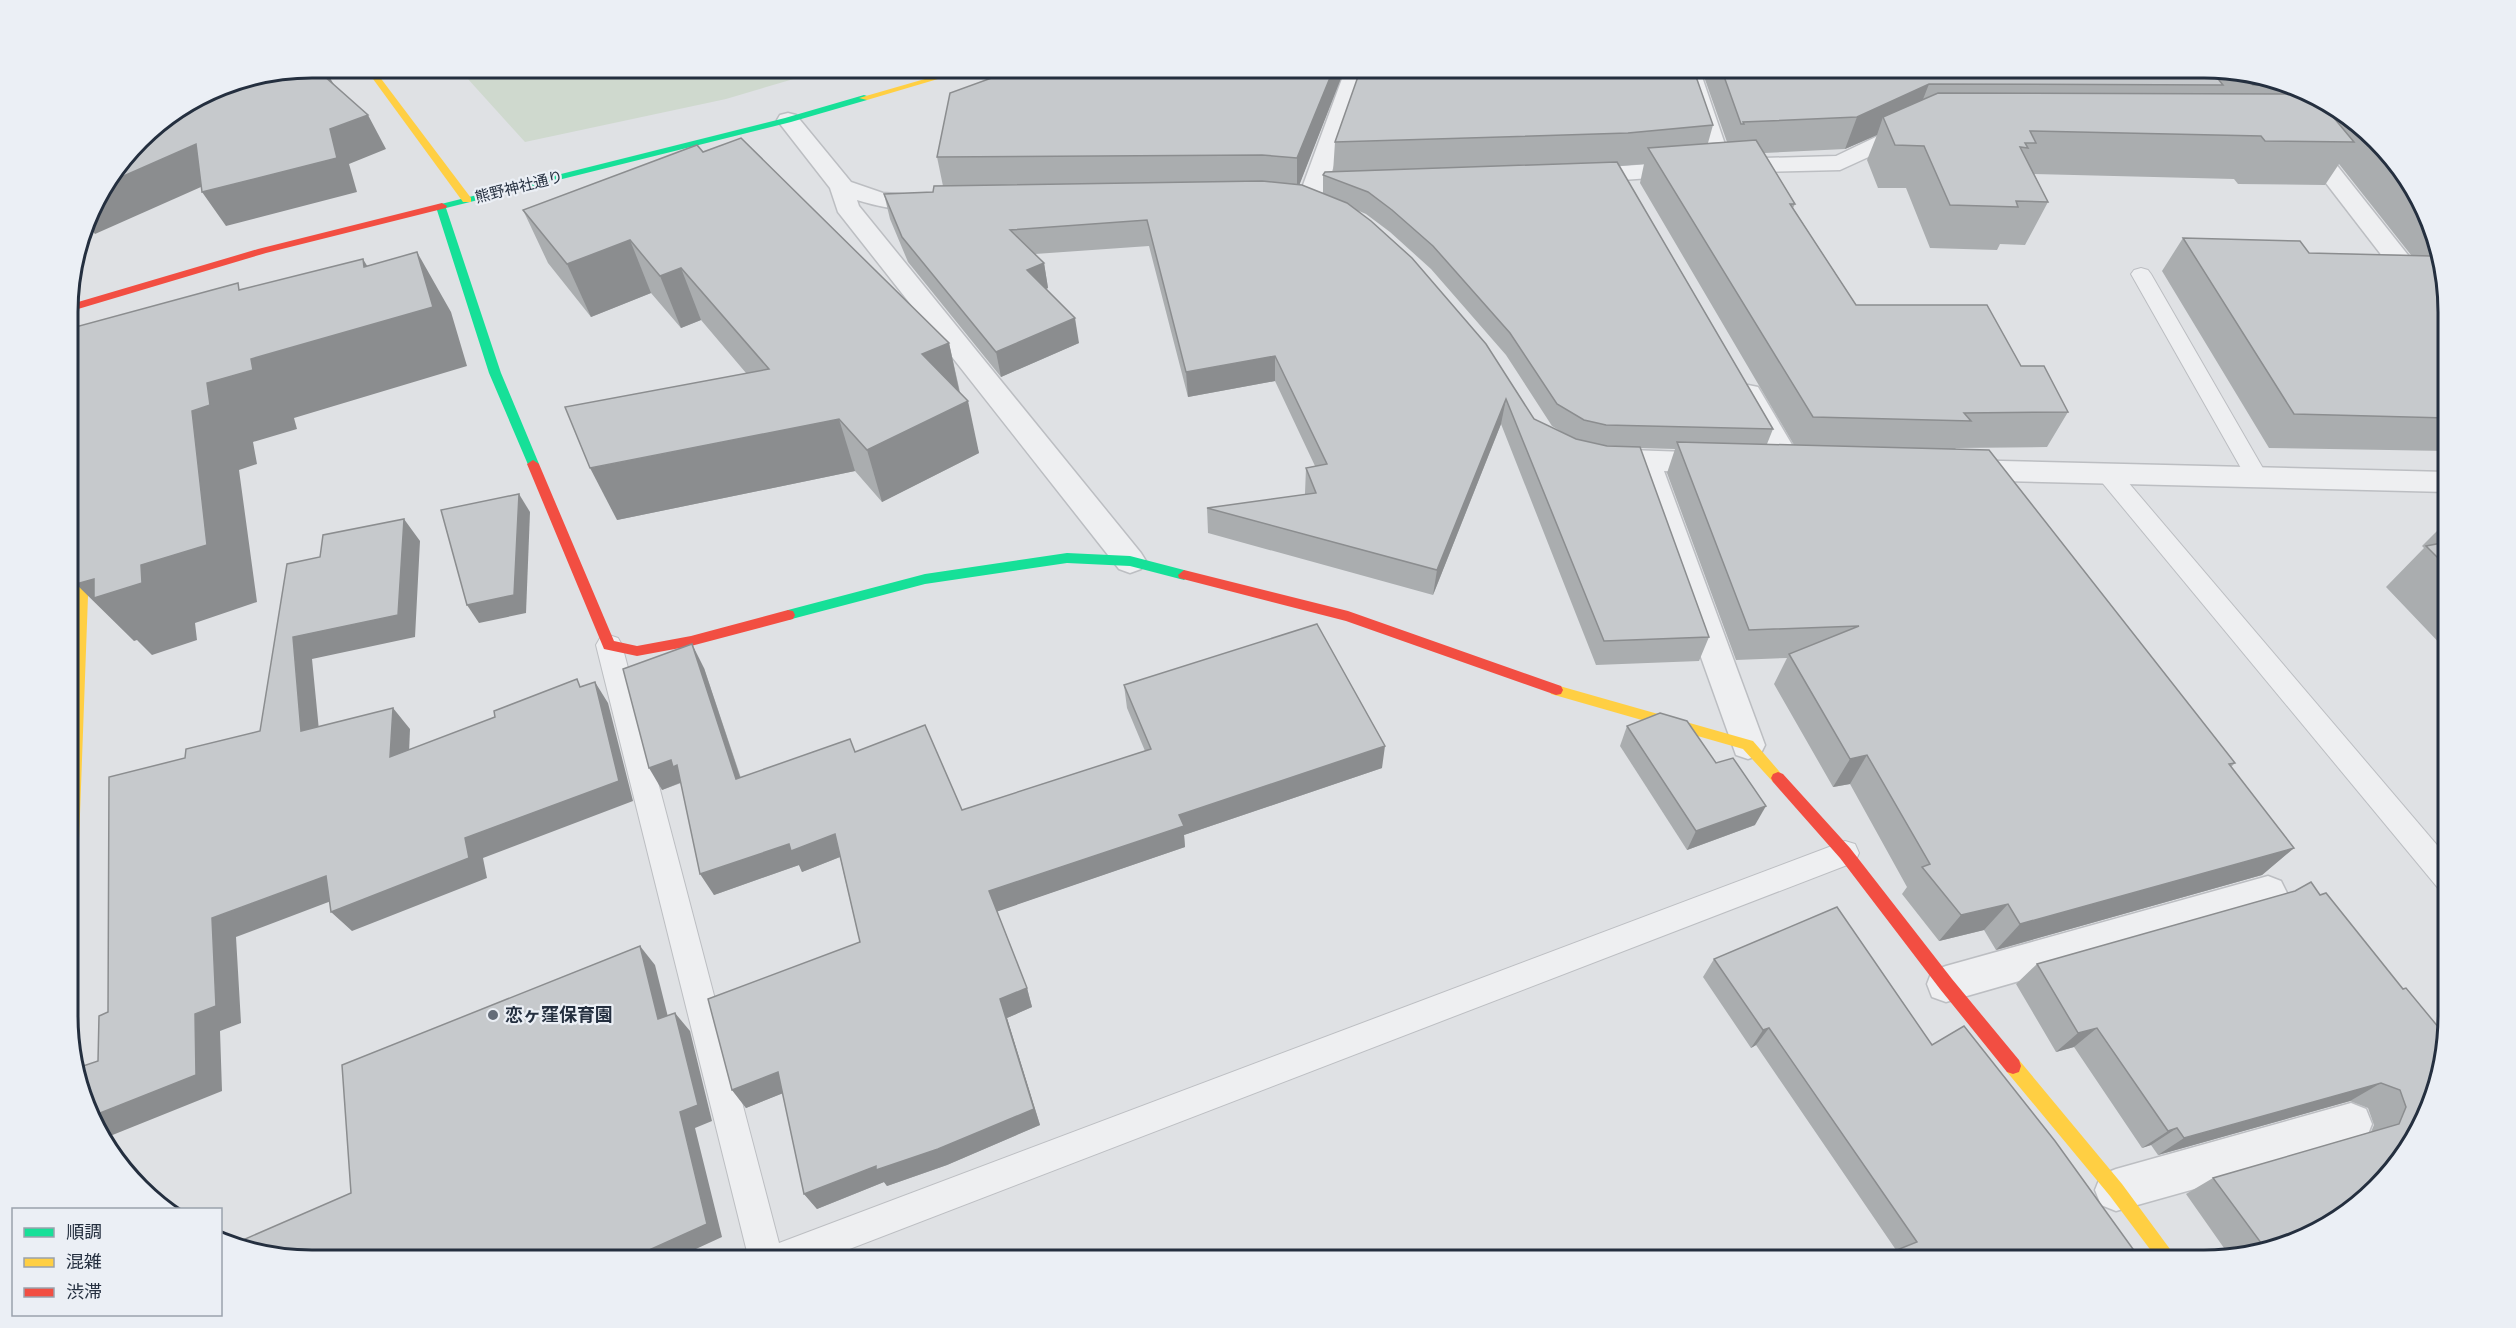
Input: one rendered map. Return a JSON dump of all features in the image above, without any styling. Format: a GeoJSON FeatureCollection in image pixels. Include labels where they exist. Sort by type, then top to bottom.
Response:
{"type":"FeatureCollection","features":[{"type":"Feature","properties":{"kind":"street"},"geometry":{"type":"LineString","coordinates":[[376,78],[466,200]]}},
{"type":"Feature","properties":{"kind":"street","name":"熊野神社通り"},"geometry":{"type":"LineString","coordinates":[[78,306],[262,251],[788,120],[936,78]]}},
{"type":"Feature","properties":{"kind":"street"},"geometry":{"type":"LineString","coordinates":[[1301,195],[1353,78]]}},
{"type":"Feature","properties":{"kind":"street"},"geometry":{"type":"LineString","coordinates":[[1691,78],[1720,166]]}},
{"type":"Feature","properties":{"kind":"street"},"geometry":{"type":"LineString","coordinates":[[788,120],[842,187],[847,207],[1130,561]]}},
{"type":"Feature","properties":{"kind":"street"},"geometry":{"type":"LineString","coordinates":[[1562,177],[1627,185],[1720,166],[1840,163],[1916,126],[1940,126]]}},
{"type":"Feature","properties":{"kind":"street"},"geometry":{"type":"LineString","coordinates":[[2327,126],[2290,127],[2438,312]]}},
{"type":"Feature","properties":{"kind":"street"},"geometry":{"type":"LineString","coordinates":[[1301,195],[1385,182]]}},
{"type":"Feature","properties":{"kind":"street"},"geometry":{"type":"LineString","coordinates":[[842,187],[881,200],[955,201]]}},
{"type":"Feature","properties":{"kind":"street"},"geometry":{"type":"LineString","coordinates":[[1301,195],[1334,210]]}},
{"type":"Feature","properties":{"kind":"street"},"geometry":{"type":"LineString","coordinates":[[441,207],[495,373],[609,645],[637,651],[691,641],[925,579],[1068,558],[1130,561],[1348,616],[1557,690],[1748,745]]}},
{"type":"Feature","properties":{"kind":"street"},"geometry":{"type":"LineString","coordinates":[[1580,454],[1600,459],[1646,462],[1801,466],[1735,372]]}},
{"type":"Feature","properties":{"kind":"street"},"geometry":{"type":"LineString","coordinates":[[1646,462],[1748,745],[1845,854],[1946,984],[2116,1190],[2161,1250]]}},
{"type":"Feature","properties":{"kind":"street"},"geometry":{"type":"LineString","coordinates":[[1931,469],[2438,482]]}},
{"type":"Feature","properties":{"kind":"street"},"geometry":{"type":"LineString","coordinates":[[78,551],[82,596],[78,688]]}},
{"type":"Feature","properties":{"kind":"street"},"geometry":{"type":"LineString","coordinates":[[1946,984],[2268,893]]}},
{"type":"Feature","properties":{"kind":"street"},"geometry":{"type":"LineString","coordinates":[[2116,1190],[2351,1124]]}},
{"type":"Feature","properties":{"kind":"lane"},"geometry":{"type":"LineString","coordinates":[[2141,274],[2257,477]]}},
{"type":"Feature","properties":{"kind":"lane"},"geometry":{"type":"LineString","coordinates":[[2108,474],[2438,867]]}},
{"type":"Feature","properties":{"kind":"lane"},"geometry":{"type":"LineString","coordinates":[[609,645],[763,1250]]}},
{"type":"Feature","properties":{"kind":"lane"},"geometry":{"type":"LineString","coordinates":[[804,1250],[1845,854]]}},
{"type":"Feature","properties":{"kind":"shaded area"},"geometry":{"type":"Polygon","coordinates":[[[467,78],[797,78],[726,99],[525,142],[467,78]]]}},
{"type":"Feature","properties":{"kind":"building"},"geometry":{"type":"Polygon","coordinates":[[[326,78],[368,115],[330,129],[337,158],[202,192],[196,144],[121,177],[136,158],[170,126],[209,102],[252,86],[282,80],[326,78]]]}},
{"type":"Feature","properties":{"kind":"building"},"geometry":{"type":"Polygon","coordinates":[[[991,78],[1330,78],[1297,158],[1262,155],[937,157],[950,93],[991,78]]]}},
{"type":"Feature","properties":{"kind":"building"},"geometry":{"type":"Polygon","coordinates":[[[1357,78],[1697,78],[1713,125],[1628,133],[1335,142],[1357,78]]]}},
{"type":"Feature","properties":{"kind":"building"},"geometry":{"type":"Polygon","coordinates":[[[1725,78],[2204,78],[2218,79],[2223,85],[1929,84],[1857,117],[1743,122],[1744,124],[1741,124],[1725,78]]]}},
{"type":"Feature","properties":{"kind":"building"},"geometry":{"type":"Polygon","coordinates":[[[1938,93],[2288,94],[2321,109],[2334,118],[2354,142],[2265,141],[2261,136],[2030,131],[2036,143],[2025,143],[2028,148],[2020,147],[2048,202],[2016,201],[2018,207],[1950,205],[1924,146],[1895,145],[1883,117],[1938,93]]]}},
{"type":"Feature","properties":{"kind":"building"},"geometry":{"type":"Polygon","coordinates":[[[741,138],[949,343],[922,354],[968,401],[867,450],[839,419],[590,468],[565,407],[769,369],[681,268],[660,276],[630,240],[567,264],[523,210],[697,145],[703,152],[741,138]]]}},
{"type":"Feature","properties":{"kind":"building"},"geometry":{"type":"Polygon","coordinates":[[[1756,140],[1795,204],[1790,204],[1856,305],[1987,305],[2021,366],[2044,366],[2068,412],[1964,413],[1971,421],[1813,417],[1648,148],[1756,140]]]}},
{"type":"Feature","properties":{"kind":"building"},"geometry":{"type":"Polygon","coordinates":[[[1617,162],[1773,429],[1606,425],[1584,420],[1557,404],[1510,333],[1433,246],[1368,192],[1323,175],[1325,172],[1617,162]]]}},
{"type":"Feature","properties":{"kind":"building"},"geometry":{"type":"Polygon","coordinates":[[[1262,181],[1302,185],[1347,203],[1371,221],[1412,258],[1486,344],[1534,419],[1576,439],[1607,446],[1640,447],[1709,637],[1604,641],[1506,399],[1437,570],[1207,508],[1316,493],[1306,468],[1327,464],[1275,356],[1186,372],[1147,220],[1010,230],[1044,263],[1027,270],[1075,318],[996,352],[902,237],[884,194],[933,192],[934,186],[1262,181]]]}},
{"type":"Feature","properties":{"kind":"building"},"geometry":{"type":"Polygon","coordinates":[[[2183,238],[2300,241],[2309,253],[2431,256],[2436,282],[2438,312],[2438,418],[2294,414],[2183,238]]]}},
{"type":"Feature","properties":{"kind":"building"},"geometry":{"type":"Polygon","coordinates":[[[417,252],[433,307],[251,359],[253,370],[207,383],[210,405],[192,411],[207,545],[141,565],[142,583],[94,598],[94,579],[78,583],[78,326],[238,283],[239,290],[363,259],[364,267],[417,252]]]}},
{"type":"Feature","properties":{"kind":"building"},"geometry":{"type":"Polygon","coordinates":[[[1677,442],[1989,450],[2235,763],[2229,764],[2294,848],[2020,924],[2008,904],[1961,915],[1922,867],[1930,864],[1867,755],[1850,759],[1789,654],[1859,626],[1749,630],[1677,442]]]}},
{"type":"Feature","properties":{"kind":"building"},"geometry":{"type":"Polygon","coordinates":[[[519,494],[514,595],[467,605],[441,510],[519,494]]]}},
{"type":"Feature","properties":{"kind":"building"},"geometry":{"type":"Polygon","coordinates":[[[404,519],[398,615],[293,637],[301,731],[393,708],[390,757],[495,717],[494,711],[577,679],[580,687],[595,682],[619,781],[465,838],[469,858],[331,912],[326,876],[212,918],[216,1006],[195,1014],[196,1075],[100,1113],[90,1091],[84,1066],[98,1061],[99,1016],[108,1012],[109,777],[185,758],[186,749],[260,731],[287,564],[320,557],[323,535],[404,519]]]}},
{"type":"Feature","properties":{"kind":"building"},"geometry":{"type":"Polygon","coordinates":[[[2438,544],[2438,558],[2426,546],[2438,544]]]}},
{"type":"Feature","properties":{"kind":"building"},"geometry":{"type":"Polygon","coordinates":[[[1317,624],[1385,746],[1179,815],[1184,826],[989,891],[1027,988],[1000,999],[1034,1109],[938,1149],[876,1170],[876,1166],[804,1194],[778,1072],[732,1090],[708,999],[860,942],[835,834],[791,851],[789,844],[700,874],[677,765],[673,767],[671,760],[649,768],[623,669],[692,644],[736,779],[850,739],[855,752],[925,725],[962,810],[1151,749],[1124,685],[1317,624]]]}},
{"type":"Feature","properties":{"kind":"building"},"geometry":{"type":"Polygon","coordinates":[[[1660,713],[1687,721],[1716,763],[1733,758],[1766,806],[1696,831],[1627,726],[1660,713]]]}},
{"type":"Feature","properties":{"kind":"building"},"geometry":{"type":"Polygon","coordinates":[[[2311,882],[2320,895],[2326,893],[2403,989],[2406,988],[2437,1026],[2436,1046],[2426,1091],[2414,1119],[2407,1133],[2380,1170],[2346,1202],[2321,1219],[2279,1238],[2261,1243],[2213,1178],[2399,1124],[2406,1107],[2400,1090],[2381,1083],[2184,1138],[2177,1128],[2168,1131],[2097,1028],[2078,1033],[2037,964],[2295,891],[2311,882]]]}},
{"type":"Feature","properties":{"kind":"building"},"geometry":{"type":"Polygon","coordinates":[[[1837,907],[1932,1045],[1964,1026],[2055,1141],[2134,1250],[1897,1250],[1917,1242],[1769,1028],[1763,1030],[1714,959],[1837,907]]]}},
{"type":"Feature","properties":{"kind":"building"},"geometry":{"type":"Polygon","coordinates":[[[640,946],[658,1019],[675,1013],[698,1105],[680,1112],[707,1224],[649,1250],[312,1250],[282,1248],[244,1240],[351,1193],[342,1065],[640,946]]]}},
{"type":"Feature","properties":{"kind":"traffic: fast"},"geometry":{"type":"LineString","coordinates":[[442,206],[788,120],[864,98]]}},
{"type":"Feature","properties":{"kind":"traffic: fast"},"geometry":{"type":"LineString","coordinates":[[441,207],[495,373],[533,464]]}},
{"type":"Feature","properties":{"kind":"traffic: fast"},"geometry":{"type":"LineString","coordinates":[[788,615],[925,579],[1067,558],[1130,561],[1184,575]]}},
{"type":"Feature","properties":{"kind":"traffic: slow"},"geometry":{"type":"LineString","coordinates":[[376,78],[467,200]]}},
{"type":"Feature","properties":{"kind":"traffic: slow"},"geometry":{"type":"LineString","coordinates":[[864,98],[935,78]]}},
{"type":"Feature","properties":{"kind":"traffic: slow"},"geometry":{"type":"LineString","coordinates":[[78,554],[82,596],[78,688]]}},
{"type":"Feature","properties":{"kind":"traffic: slow"},"geometry":{"type":"LineString","coordinates":[[1556,690],[1748,745],[1778,778]]}},
{"type":"Feature","properties":{"kind":"traffic: slow"},"geometry":{"type":"LineString","coordinates":[[2013,1066],[2116,1190],[2161,1250]]}},
{"type":"Feature","properties":{"kind":"traffic: jam"},"geometry":{"type":"LineString","coordinates":[[78,306],[262,251],[442,206]]}},
{"type":"Feature","properties":{"kind":"traffic: jam"},"geometry":{"type":"LineString","coordinates":[[533,464],[609,645],[637,651],[691,641],[788,615]]}},
{"type":"Feature","properties":{"kind":"traffic: jam"},"geometry":{"type":"LineString","coordinates":[[1184,575],[1348,616],[1556,690]]}},
{"type":"Feature","properties":{"kind":"traffic: jam"},"geometry":{"type":"LineString","coordinates":[[1778,778],[1845,853],[1946,984],[2013,1066]]}},
{"type":"Feature","properties":{"kind":"place","name":"恋ヶ窪保育園"},"geometry":{"type":"Point","coordinates":[493,1015]}}]}
